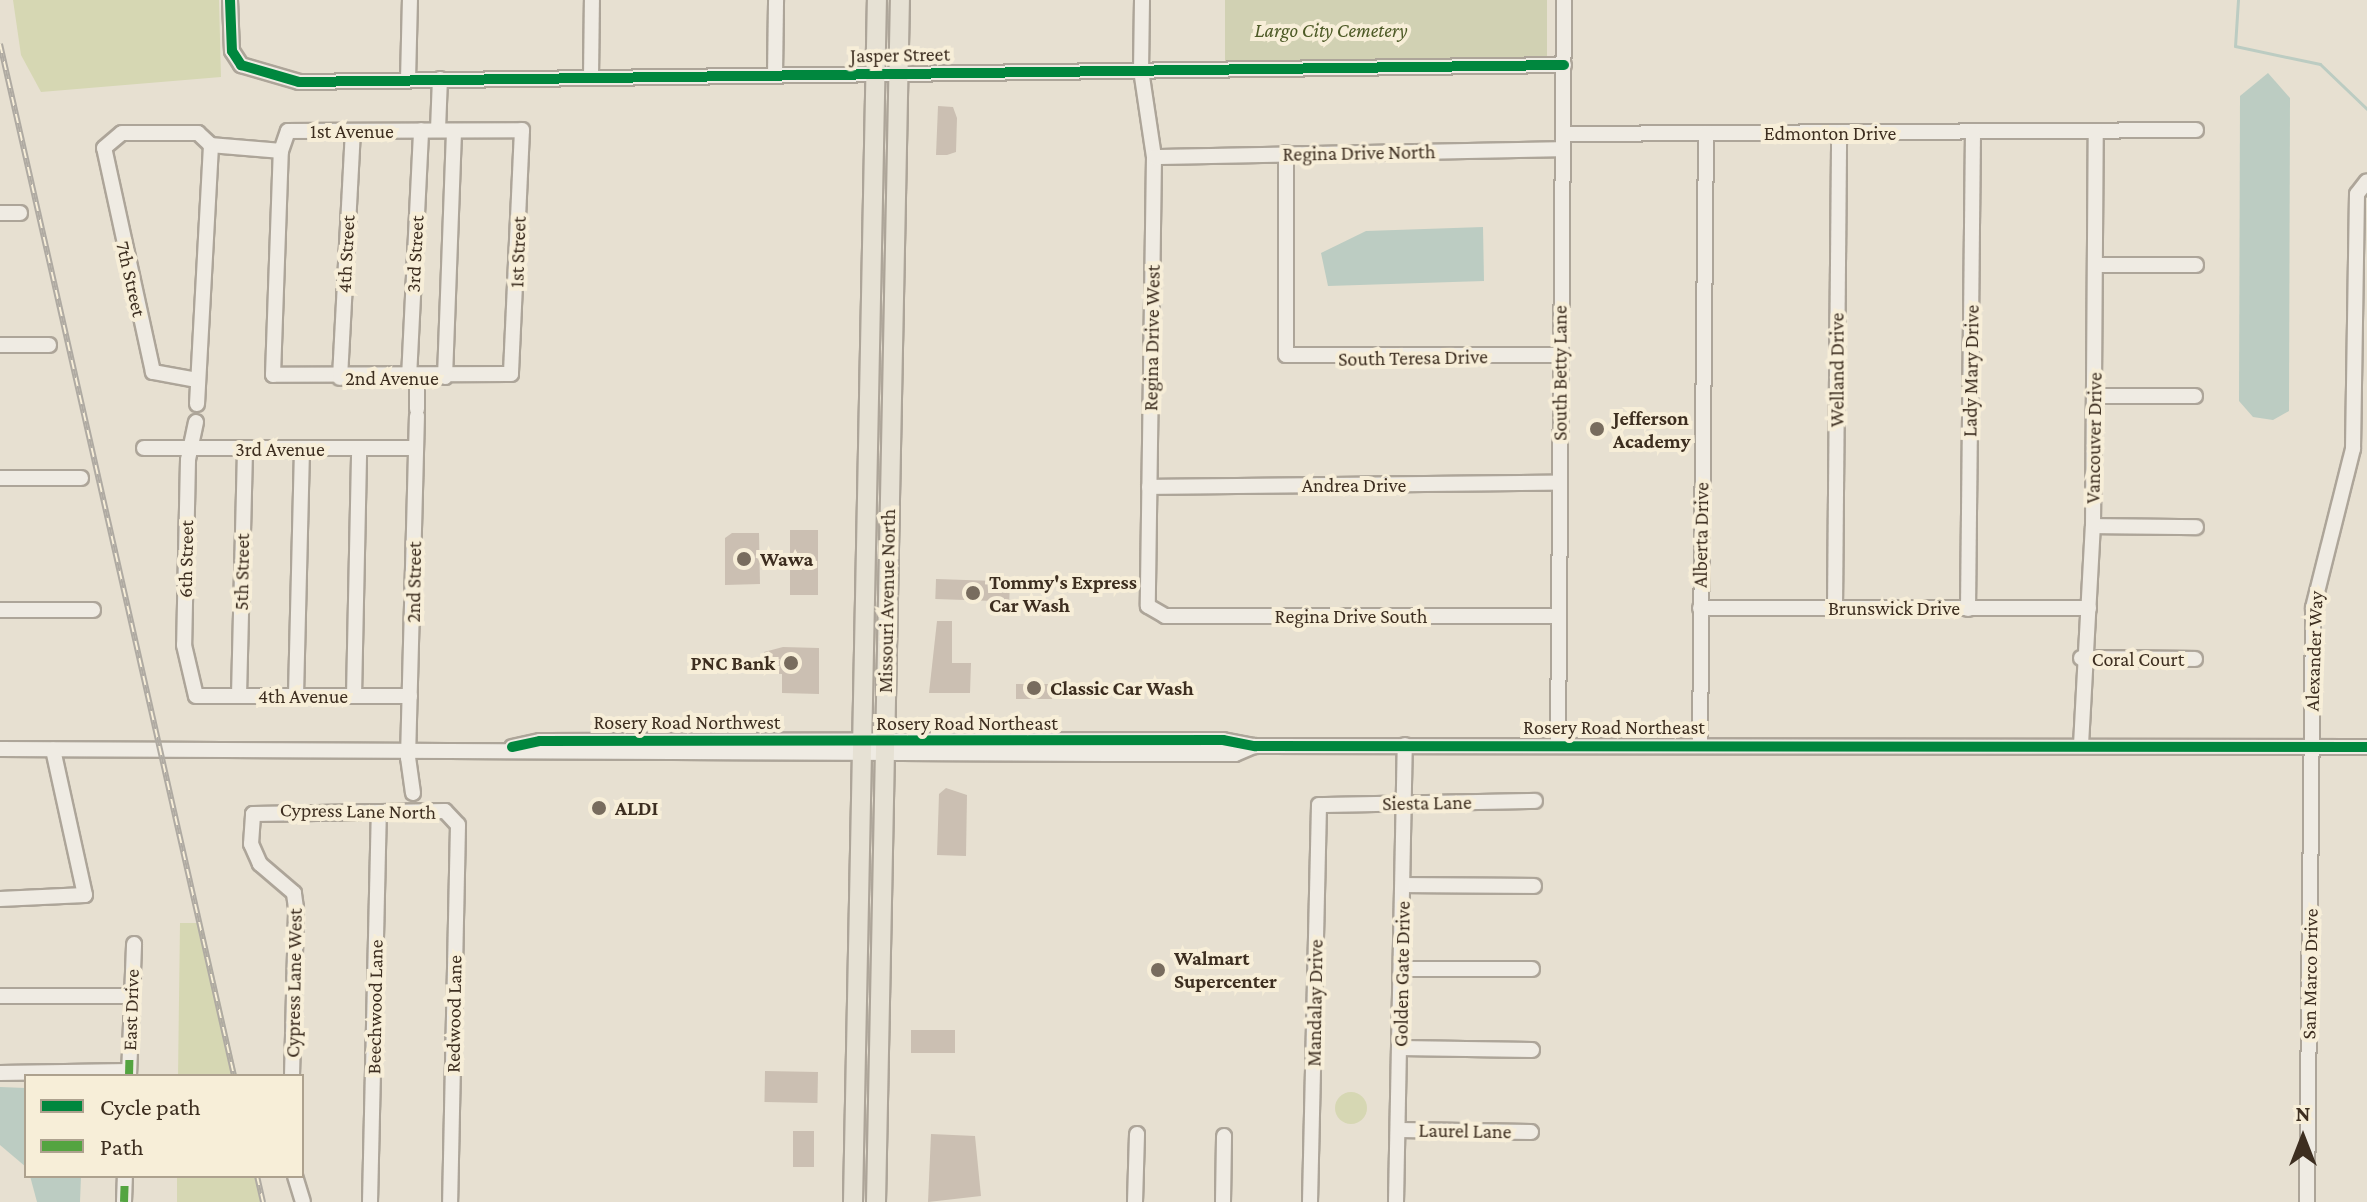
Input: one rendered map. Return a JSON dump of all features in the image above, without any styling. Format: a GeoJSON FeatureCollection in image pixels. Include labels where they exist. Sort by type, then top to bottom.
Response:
{"type":"FeatureCollection","features":[{"type":"Feature","properties":{"kind":"main road","name":"Missouri Avenue North"},"geometry":{"type":"LineString","coordinates":[[853,1202],[877,0]]}},
{"type":"Feature","properties":{"kind":"main road","name":"Missouri Avenue North"},"geometry":{"type":"LineString","coordinates":[[876,1202],[900,0]]}},
{"type":"Feature","properties":{"kind":"main road"},"geometry":{"type":"LineString","coordinates":[[871,298],[881,399],[891,420]]}},
{"type":"Feature","properties":{"kind":"main road"},"geometry":{"type":"LineString","coordinates":[[869,408],[879,429],[888,544]]}},
{"type":"Feature","properties":{"kind":"main road"},"geometry":{"type":"LineString","coordinates":[[857,979],[867,991],[866,1092],[878,1103]]}},
{"type":"Feature","properties":{"kind":"main road"},"geometry":{"type":"LineString","coordinates":[[854,1120],[877,1145]]}},
{"type":"Feature","properties":{"kind":"street","name":"Jasper Street"},"geometry":{"type":"LineString","coordinates":[[230,0],[232,51],[241,65],[286,81],[1564,65]]}},
{"type":"Feature","properties":{"kind":"street"},"geometry":{"type":"LineString","coordinates":[[408,80],[410,0]]}},
{"type":"Feature","properties":{"kind":"street"},"geometry":{"type":"LineString","coordinates":[[591,77],[592,0]]}},
{"type":"Feature","properties":{"kind":"street"},"geometry":{"type":"LineString","coordinates":[[775,75],[776,0]]}},
{"type":"Feature","properties":{"kind":"street","name":"Regina Drive West"},"geometry":{"type":"LineString","coordinates":[[1142,0],[1141,70],[1154,157],[1148,606]]}},
{"type":"Feature","properties":{"kind":"street","name":"South Betty Lane"},"geometry":{"type":"LineString","coordinates":[[1558,745],[1564,0]]}},
{"type":"Feature","properties":{"kind":"street"},"geometry":{"type":"LineString","coordinates":[[438,130],[440,79]]}},
{"type":"Feature","properties":{"kind":"street","name":"3rd Street"},"geometry":{"type":"LineString","coordinates":[[413,378],[421,130]]}},
{"type":"Feature","properties":{"kind":"street","name":"1st Avenue"},"geometry":{"type":"LineString","coordinates":[[281,151],[288,131],[522,130]]}},
{"type":"Feature","properties":{"kind":"street","name":"1st Street"},"geometry":{"type":"LineString","coordinates":[[511,374],[522,130]]}},
{"type":"Feature","properties":{"kind":"street","name":"Edmonton Drive"},"geometry":{"type":"LineString","coordinates":[[1563,134],[2196,130]]}},
{"type":"Feature","properties":{"kind":"street","name":"4th Street"},"geometry":{"type":"LineString","coordinates":[[340,378],[353,131]]}},
{"type":"Feature","properties":{"kind":"street"},"geometry":{"type":"LineString","coordinates":[[445,377],[454,131]]}},
{"type":"Feature","properties":{"kind":"street","name":"Vancouver Drive"},"geometry":{"type":"LineString","coordinates":[[2081,745],[2081,658],[2089,608],[2093,526],[2096,131]]}},
{"type":"Feature","properties":{"kind":"street","name":"Welland Drive"},"geometry":{"type":"LineString","coordinates":[[1835,607],[1839,132]]}},
{"type":"Feature","properties":{"kind":"street","name":"7th Street"},"geometry":{"type":"LineString","coordinates":[[197,380],[153,372],[104,156],[107,139],[198,133],[211,145]]}},
{"type":"Feature","properties":{"kind":"street","name":"Alberta Drive"},"geometry":{"type":"LineString","coordinates":[[1700,745],[1706,133]]}},
{"type":"Feature","properties":{"kind":"street","name":"Lady Mary Drive"},"geometry":{"type":"LineString","coordinates":[[1968,609],[1973,133]]}},
{"type":"Feature","properties":{"kind":"street"},"geometry":{"type":"LineString","coordinates":[[197,404],[211,145],[281,151]]}},
{"type":"Feature","properties":{"kind":"street","name":"Regina Drive North"},"geometry":{"type":"LineString","coordinates":[[1154,157],[1563,149]]}},
{"type":"Feature","properties":{"kind":"street","name":"2nd Avenue"},"geometry":{"type":"LineString","coordinates":[[281,151],[273,375],[413,378],[511,374]]}},
{"type":"Feature","properties":{"kind":"street","name":"South Teresa Drive"},"geometry":{"type":"LineString","coordinates":[[1286,153],[1282,336],[1286,355],[1301,359],[1559,355]]}},
{"type":"Feature","properties":{"kind":"street","name":"Alexander Way"},"geometry":{"type":"LineString","coordinates":[[2312,746],[2313,608],[2353,449],[2357,194],[2367,181]]}},
{"type":"Feature","properties":{"kind":"street"},"geometry":{"type":"LineString","coordinates":[[0,213],[20,213]]}},
{"type":"Feature","properties":{"kind":"street"},"geometry":{"type":"LineString","coordinates":[[2096,265],[2196,265]]}},
{"type":"Feature","properties":{"kind":"street"},"geometry":{"type":"LineString","coordinates":[[0,345],[49,345]]}},
{"type":"Feature","properties":{"kind":"street","name":"2nd Street"},"geometry":{"type":"LineString","coordinates":[[413,378],[417,413],[410,696],[413,811]]}},
{"type":"Feature","properties":{"kind":"street"},"geometry":{"type":"LineString","coordinates":[[2095,396],[2195,396]]}},
{"type":"Feature","properties":{"kind":"street","name":"6th Street"},"geometry":{"type":"LineString","coordinates":[[196,422],[191,448],[184,645],[196,696]]}},
{"type":"Feature","properties":{"kind":"street","name":"3rd Avenue"},"geometry":{"type":"LineString","coordinates":[[144,448],[416,448]]}},
{"type":"Feature","properties":{"kind":"street","name":"5th Street"},"geometry":{"type":"LineString","coordinates":[[239,696],[245,449]]}},
{"type":"Feature","properties":{"kind":"street"},"geometry":{"type":"LineString","coordinates":[[296,695],[302,449]]}},
{"type":"Feature","properties":{"kind":"street"},"geometry":{"type":"LineString","coordinates":[[354,696],[359,449]]}},
{"type":"Feature","properties":{"kind":"street"},"geometry":{"type":"LineString","coordinates":[[0,478],[81,478]]}},
{"type":"Feature","properties":{"kind":"street","name":"Andrea Drive"},"geometry":{"type":"LineString","coordinates":[[1149,487],[1560,483]]}},
{"type":"Feature","properties":{"kind":"street"},"geometry":{"type":"LineString","coordinates":[[2093,526],[2196,527]]}},
{"type":"Feature","properties":{"kind":"street","name":"Regina Drive South"},"geometry":{"type":"LineString","coordinates":[[1148,606],[1189,617],[1558,616]]}},
{"type":"Feature","properties":{"kind":"street","name":"Brunswick Drive"},"geometry":{"type":"LineString","coordinates":[[1700,608],[2089,608]]}},
{"type":"Feature","properties":{"kind":"street"},"geometry":{"type":"LineString","coordinates":[[0,610],[93,610]]}},
{"type":"Feature","properties":{"kind":"street","name":"Coral Court"},"geometry":{"type":"LineString","coordinates":[[2081,658],[2195,659]]}},
{"type":"Feature","properties":{"kind":"street","name":"4th Avenue"},"geometry":{"type":"LineString","coordinates":[[196,696],[410,696]]}},
{"type":"Feature","properties":{"kind":"street"},"geometry":{"type":"LineString","coordinates":[[649,752],[720,740]]}},
{"type":"Feature","properties":{"kind":"street","name":"Rosery Road Northwest"},"geometry":{"type":"LineString","coordinates":[[0,749],[512,747],[720,740],[862,746]]}},
{"type":"Feature","properties":{"kind":"street","name":"Rosery Road Northeast"},"geometry":{"type":"LineString","coordinates":[[862,746],[1223,740],[1255,746],[2367,747]]}},
{"type":"Feature","properties":{"kind":"street","name":"Golden Gate Drive"},"geometry":{"type":"LineString","coordinates":[[1396,1202],[1405,745]]}},
{"type":"Feature","properties":{"kind":"street","name":"Rosery Road Northwest"},"geometry":{"type":"LineString","coordinates":[[512,747],[649,752],[862,746]]}},
{"type":"Feature","properties":{"kind":"street","name":"San Marco Drive"},"geometry":{"type":"LineString","coordinates":[[2307,1202],[2312,746]]}},
{"type":"Feature","properties":{"kind":"street"},"geometry":{"type":"LineString","coordinates":[[0,899],[85,895],[53,749]]}},
{"type":"Feature","properties":{"kind":"street","name":"Siesta Lane"},"geometry":{"type":"LineString","coordinates":[[1319,805],[1535,801]]}},
{"type":"Feature","properties":{"kind":"street","name":"Mandalay Drive"},"geometry":{"type":"LineString","coordinates":[[1310,1202],[1319,805]]}},
{"type":"Feature","properties":{"kind":"street","name":"Cypress Lane North"},"geometry":{"type":"LineString","coordinates":[[253,814],[445,811],[458,825]]}},
{"type":"Feature","properties":{"kind":"street","name":"Beechwood Lane"},"geometry":{"type":"LineString","coordinates":[[370,1202],[379,812]]}},
{"type":"Feature","properties":{"kind":"street","name":"Cypress Lane West"},"geometry":{"type":"LineString","coordinates":[[253,814],[251,844],[260,864],[294,893],[292,1074]]}},
{"type":"Feature","properties":{"kind":"street","name":"Redwood Lane"},"geometry":{"type":"LineString","coordinates":[[450,1202],[458,825]]}},
{"type":"Feature","properties":{"kind":"street"},"geometry":{"type":"LineString","coordinates":[[1404,885],[1534,886]]}},
{"type":"Feature","properties":{"kind":"street","name":"East Drive"},"geometry":{"type":"LineString","coordinates":[[129,1074],[134,944]]}},
{"type":"Feature","properties":{"kind":"street"},"geometry":{"type":"LineString","coordinates":[[1401,969],[1532,969]]}},
{"type":"Feature","properties":{"kind":"street"},"geometry":{"type":"LineString","coordinates":[[0,996],[131,996]]}},
{"type":"Feature","properties":{"kind":"street"},"geometry":{"type":"LineString","coordinates":[[1400,1048],[1532,1050]]}},
{"type":"Feature","properties":{"kind":"street"},"geometry":{"type":"LineString","coordinates":[[0,1073],[129,1074]]}},
{"type":"Feature","properties":{"kind":"street","name":"Laurel Lane"},"geometry":{"type":"LineString","coordinates":[[1399,1130],[1531,1132]]}},
{"type":"Feature","properties":{"kind":"street"},"geometry":{"type":"LineString","coordinates":[[1135,1202],[1137,1134]]}},
{"type":"Feature","properties":{"kind":"street"},"geometry":{"type":"LineString","coordinates":[[1223,1202],[1224,1136]]}},
{"type":"Feature","properties":{"kind":"street"},"geometry":{"type":"LineString","coordinates":[[124,1202],[125,1178]]}},
{"type":"Feature","properties":{"kind":"street"},"geometry":{"type":"LineString","coordinates":[[296,1178],[302,1201]]}},
{"type":"Feature","properties":{"kind":"green space"},"geometry":{"type":"Polygon","coordinates":[[[13,0],[219,0],[221,77],[41,92],[21,55],[13,0]]]}},
{"type":"Feature","properties":{"kind":"green space","name":"Largo City Cemetery"},"geometry":{"type":"Polygon","coordinates":[[[1225,0],[1547,0],[1547,62],[1225,62],[1225,0]]]}},
{"type":"Feature","properties":{"kind":"green space"},"geometry":{"type":"Polygon","coordinates":[[[180,923],[202,923],[237,1074],[178,1074],[180,923]]]}},
{"type":"Feature","properties":{"kind":"green space"},"geometry":{"type":"Polygon","coordinates":[[[1351,1092],[1362,1097],[1367,1108],[1362,1119],[1351,1124],[1340,1119],[1335,1108],[1340,1097],[1351,1092]]]}},
{"type":"Feature","properties":{"kind":"green space"},"geometry":{"type":"Polygon","coordinates":[[[177,1178],[260,1178],[260,1202],[177,1202],[177,1178]]]}},
{"type":"Feature","properties":{"kind":"shaded area"},"geometry":{"type":"Polygon","coordinates":[[[2268,73],[2290,98],[2289,411],[2273,420],[2253,417],[2239,401],[2240,96],[2268,73]]]}},
{"type":"Feature","properties":{"kind":"shaded area"},"geometry":{"type":"Polygon","coordinates":[[[1483,227],[1484,281],[1328,286],[1321,253],[1366,231],[1483,227]]]}},
{"type":"Feature","properties":{"kind":"shaded area"},"geometry":{"type":"Polygon","coordinates":[[[0,1087],[24,1088],[24,1165],[0,1145],[0,1087]]]}},
{"type":"Feature","properties":{"kind":"shaded area"},"geometry":{"type":"Polygon","coordinates":[[[31,1178],[81,1178],[80,1202],[37,1202],[31,1178]]]}},
{"type":"Feature","properties":{"kind":"building"},"geometry":{"type":"Polygon","coordinates":[[[938,106],[953,107],[957,118],[956,152],[947,155],[936,155],[938,106]]]}},
{"type":"Feature","properties":{"kind":"building","name":"Wawa"},"geometry":{"type":"Polygon","coordinates":[[[790,530],[818,530],[818,595],[790,595],[790,530]]]}},
{"type":"Feature","properties":{"kind":"building","name":"Wawa"},"geometry":{"type":"Polygon","coordinates":[[[732,533],[759,533],[760,584],[725,585],[725,538],[732,533]]]}},
{"type":"Feature","properties":{"kind":"building","name":"Tommy's Express Car Wash"},"geometry":{"type":"Polygon","coordinates":[[[936,579],[1010,582],[1009,602],[935,599],[936,579]]]}},
{"type":"Feature","properties":{"kind":"building"},"geometry":{"type":"Polygon","coordinates":[[[937,621],[952,621],[952,663],[971,663],[970,693],[929,693],[937,621]]]}},
{"type":"Feature","properties":{"kind":"building","name":"PNC Bank"},"geometry":{"type":"Polygon","coordinates":[[[783,647],[819,648],[819,694],[782,693],[782,674],[763,673],[764,652],[783,647]]]}},
{"type":"Feature","properties":{"kind":"building","name":"Classic Car Wash"},"geometry":{"type":"Polygon","coordinates":[[[1016,684],[1052,684],[1052,699],[1016,699],[1016,684]]]}},
{"type":"Feature","properties":{"kind":"building"},"geometry":{"type":"Polygon","coordinates":[[[946,788],[967,795],[966,856],[937,855],[939,794],[946,788]]]}},
{"type":"Feature","properties":{"kind":"building"},"geometry":{"type":"Polygon","coordinates":[[[911,1030],[955,1030],[955,1053],[911,1053],[911,1030]]]}},
{"type":"Feature","properties":{"kind":"building"},"geometry":{"type":"Polygon","coordinates":[[[765,1071],[818,1072],[817,1103],[764,1102],[765,1071]]]}},
{"type":"Feature","properties":{"kind":"building"},"geometry":{"type":"Polygon","coordinates":[[[793,1131],[814,1131],[814,1167],[793,1167],[793,1131]]]}},
{"type":"Feature","properties":{"kind":"building"},"geometry":{"type":"Polygon","coordinates":[[[931,1134],[975,1136],[981,1196],[928,1202],[931,1134]]]}},
{"type":"Feature","properties":{"kind":"waterway"},"geometry":{"type":"LineString","coordinates":[[2238,0],[2235,46],[2320,64],[2367,109]]}},
{"type":"Feature","properties":{"kind":"railway"},"geometry":{"type":"LineString","coordinates":[[0,44],[234,1074]]}},
{"type":"Feature","properties":{"kind":"railway"},"geometry":{"type":"LineString","coordinates":[[257,1178],[263,1202]]}},
{"type":"Feature","properties":{"kind":"marked path"},"geometry":{"type":"LineString","coordinates":[[129,1074],[131,996]]}},
{"type":"Feature","properties":{"kind":"marked path"},"geometry":{"type":"LineString","coordinates":[[124,1202],[125,1178]]}},
{"type":"Feature","properties":{"kind":"cycle path"},"geometry":{"type":"LineString","coordinates":[[230,0],[232,51],[241,65],[299,82],[1564,65]]}},
{"type":"Feature","properties":{"kind":"cycle path"},"geometry":{"type":"LineString","coordinates":[[512,747],[540,741],[1223,740],[1255,746],[2367,747]]}},
{"type":"Feature","properties":{"kind":"place","name":"Jefferson Academy"},"geometry":{"type":"Point","coordinates":[1597,429]}},
{"type":"Feature","properties":{"kind":"place","name":"Wawa"},"geometry":{"type":"Point","coordinates":[744,559]}},
{"type":"Feature","properties":{"kind":"place","name":"Tommy's Express Car Wash"},"geometry":{"type":"Point","coordinates":[973,593]}},
{"type":"Feature","properties":{"kind":"place","name":"PNC Bank"},"geometry":{"type":"Point","coordinates":[791,663]}},
{"type":"Feature","properties":{"kind":"place","name":"Classic Car Wash"},"geometry":{"type":"Point","coordinates":[1034,688]}},
{"type":"Feature","properties":{"kind":"place","name":"ALDI"},"geometry":{"type":"Point","coordinates":[599,808]}},
{"type":"Feature","properties":{"kind":"place","name":"Walmart Supercenter"},"geometry":{"type":"Point","coordinates":[1158,970]}}]}
